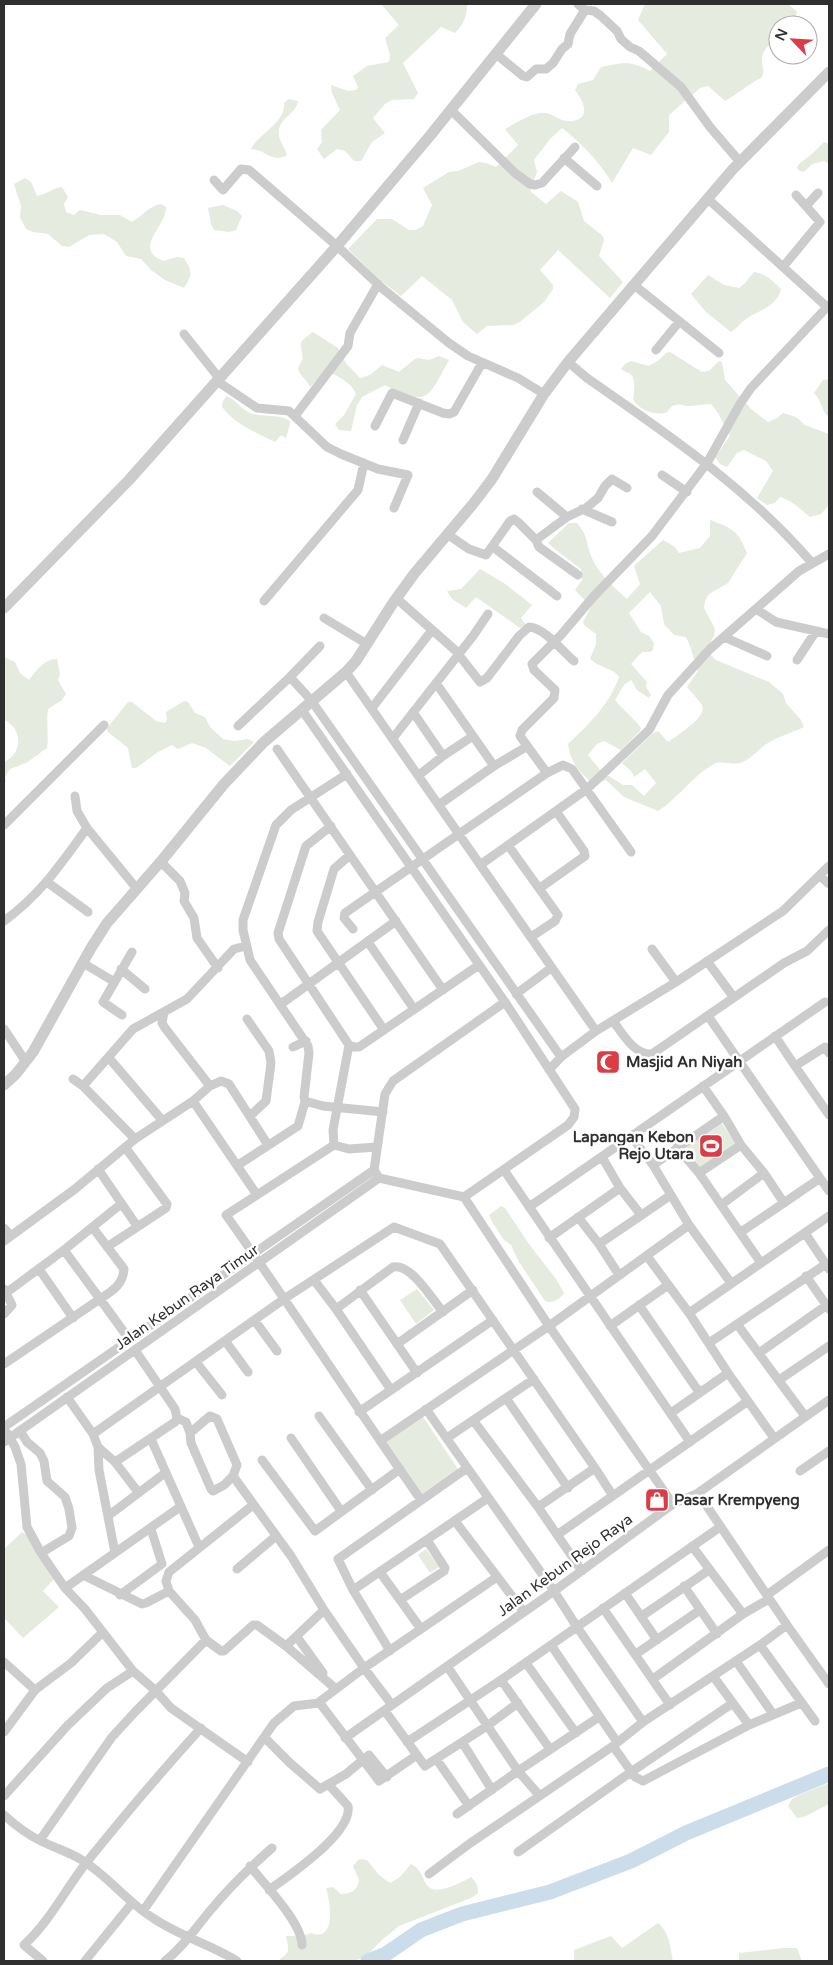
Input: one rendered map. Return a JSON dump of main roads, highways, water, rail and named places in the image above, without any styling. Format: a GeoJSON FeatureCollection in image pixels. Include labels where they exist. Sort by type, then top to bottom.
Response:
{"type":"FeatureCollection","features":[{"type":"Feature","properties":{"kind":"waterway"},"geometry":{"type":"LineString","coordinates":[[368,1961],[386,1954],[421,1930],[462,1914],[550,1892],[631,1861],[686,1833],[829,1774]]}},
{"type":"Feature","properties":{"kind":"place","name":"Masjid An Niyah"},"geometry":{"type":"Point","coordinates":[608,1062]}},
{"type":"Feature","properties":{"kind":"place","name":"Lapangan Kebon Rejo Utara"},"geometry":{"type":"Point","coordinates":[711,1146]}},
{"type":"Feature","properties":{"kind":"place","name":"Pasar Krempyeng"},"geometry":{"type":"Point","coordinates":[657,1500]}}]}
